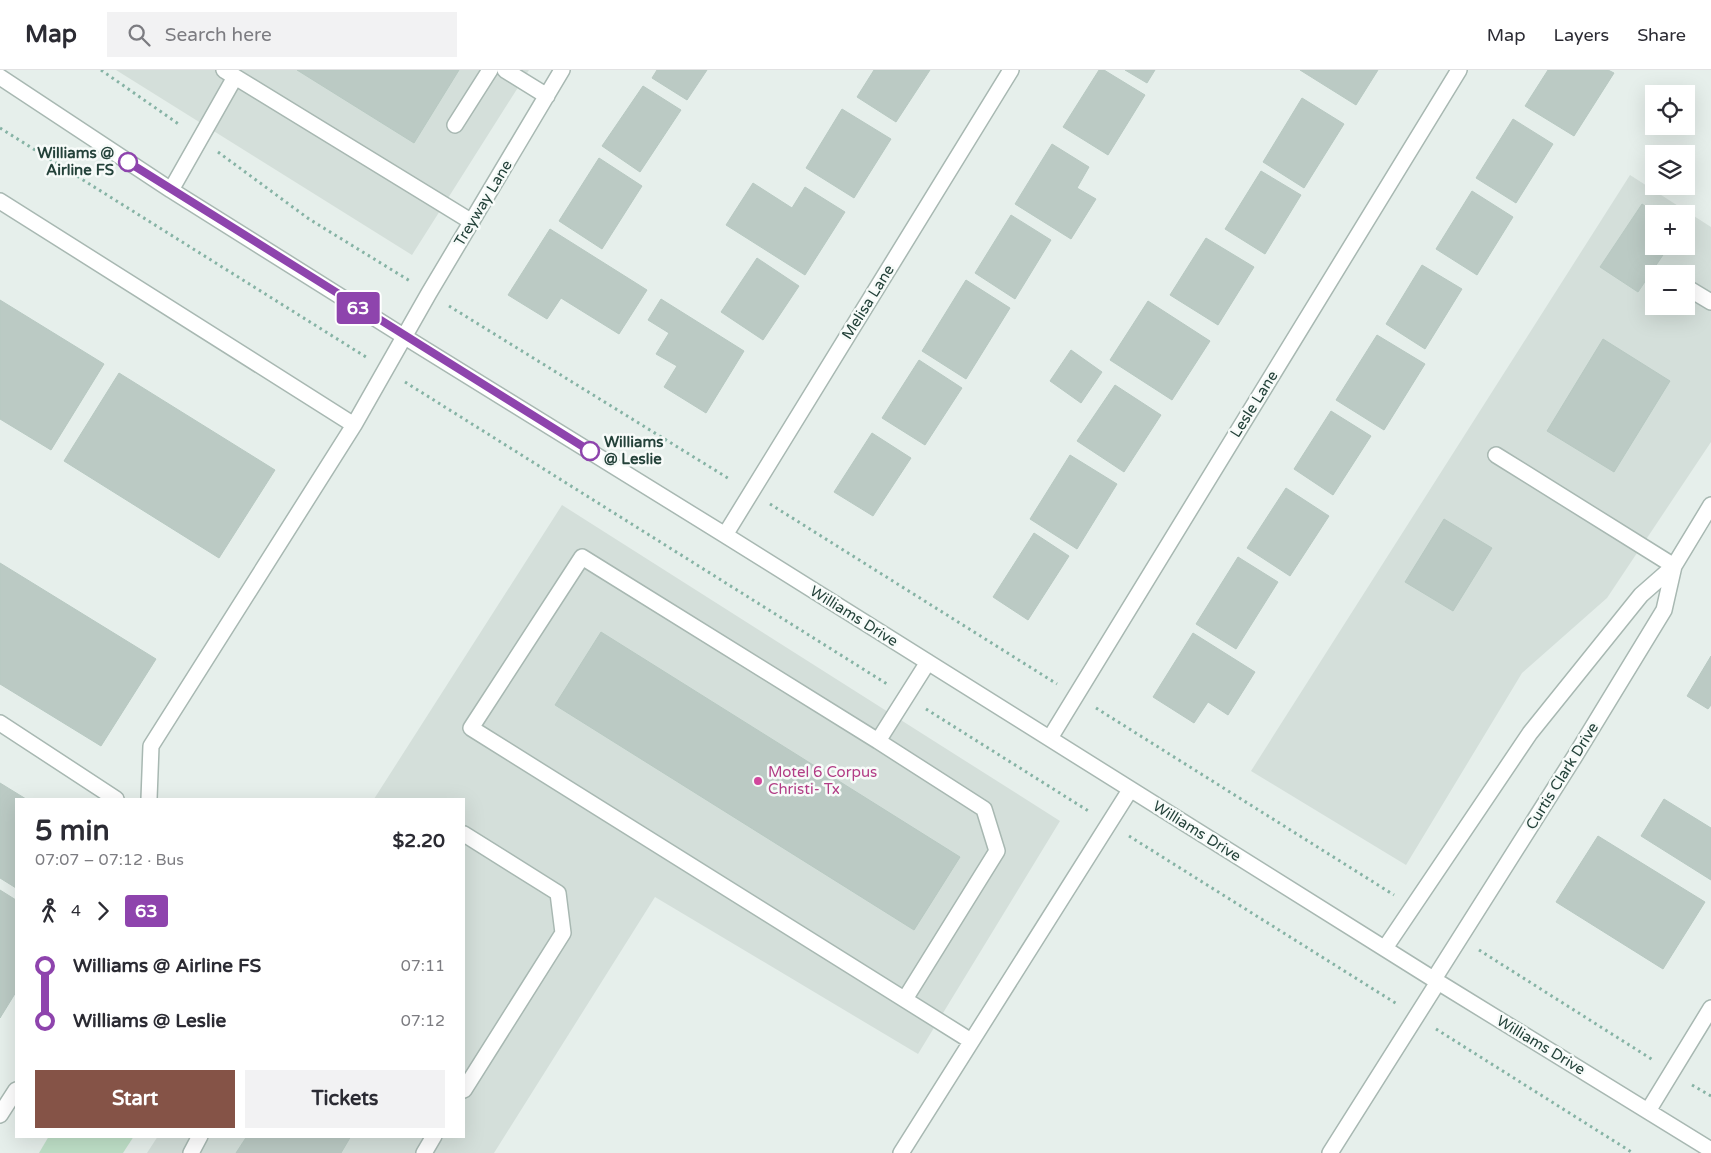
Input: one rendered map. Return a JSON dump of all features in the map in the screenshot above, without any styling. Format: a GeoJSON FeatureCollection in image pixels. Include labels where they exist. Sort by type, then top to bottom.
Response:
{"type":"FeatureCollection","features":[{"type":"Feature","properties":{"kind":"street"},"geometry":{"type":"LineString","coordinates":[[454,125],[490,70]]}},
{"type":"Feature","properties":{"kind":"street"},"geometry":{"type":"LineString","coordinates":[[505,70],[547,96]]}},
{"type":"Feature","properties":{"kind":"street","name":"Treyway Lane"},"geometry":{"type":"LineString","coordinates":[[149,798],[151,746],[354,425],[429,293],[562,70]]}},
{"type":"Feature","properties":{"kind":"street","name":"Melisa Lane"},"geometry":{"type":"LineString","coordinates":[[725,535],[1011,70]]}},
{"type":"Feature","properties":{"kind":"street","name":"Lesle Lane"},"geometry":{"type":"LineString","coordinates":[[1050,738],[1458,70]]}},
{"type":"Feature","properties":{"kind":"street"},"geometry":{"type":"LineString","coordinates":[[171,190],[201,140],[229,74],[472,222]]}},
{"type":"Feature","properties":{"kind":"street","name":"Williams Drive"},"geometry":{"type":"LineString","coordinates":[[0,77],[171,190],[405,337],[1050,738],[1436,981],[1711,1150]]}},
{"type":"Feature","properties":{"kind":"street"},"geometry":{"type":"LineString","coordinates":[[0,201],[354,425]]}},
{"type":"Feature","properties":{"kind":"street"},"geometry":{"type":"LineString","coordinates":[[1695,292],[1711,302]]}},
{"type":"Feature","properties":{"kind":"street"},"geometry":{"type":"LineString","coordinates":[[1496,454],[1674,566]]}},
{"type":"Feature","properties":{"kind":"street","name":"Curtis Clark Drive"},"geometry":{"type":"LineString","coordinates":[[1385,948],[1530,733],[1641,594],[1674,566],[1711,506]]}},
{"type":"Feature","properties":{"kind":"street"},"geometry":{"type":"LineString","coordinates":[[905,999],[997,851],[984,809],[582,557],[471,728],[971,1041]]}},
{"type":"Feature","properties":{"kind":"street","name":"Curtis Clark Drive"},"geometry":{"type":"LineString","coordinates":[[1330,1153],[1416,1016],[1459,938],[1575,756],[1664,610],[1674,566]]}},
{"type":"Feature","properties":{"kind":"street"},"geometry":{"type":"LineString","coordinates":[[878,741],[928,662]]}},
{"type":"Feature","properties":{"kind":"street"},"geometry":{"type":"LineString","coordinates":[[0,722],[114,798]]}},
{"type":"Feature","properties":{"kind":"street"},"geometry":{"type":"LineString","coordinates":[[901,1153],[1130,790]]}},
{"type":"Feature","properties":{"kind":"street"},"geometry":{"type":"LineString","coordinates":[[465,835],[558,893],[562,933],[465,1088]]}},
{"type":"Feature","properties":{"kind":"street"},"geometry":{"type":"LineString","coordinates":[[1648,1110],[1711,1008]]}},
{"type":"Feature","properties":{"kind":"street"},"geometry":{"type":"LineString","coordinates":[[0,1115],[15,1092]]}},
{"type":"Feature","properties":{"kind":"street"},"geometry":{"type":"LineString","coordinates":[[191,1153],[199,1138]]}},
{"type":"Feature","properties":{"kind":"street"},"geometry":{"type":"LineString","coordinates":[[424,1153],[433,1138]]}},
{"type":"Feature","properties":{"kind":"path"},"geometry":{"type":"LineString","coordinates":[[101,70],[309,219],[1412,906]]}},
{"type":"Feature","properties":{"kind":"path"},"geometry":{"type":"LineString","coordinates":[[0,128],[1633,1153]]}},
{"type":"Feature","properties":{"kind":"path"},"geometry":{"type":"LineString","coordinates":[[1459,938],[1711,1096]]}},
{"type":"Feature","properties":{"kind":"shaded area"},"geometry":{"type":"Polygon","coordinates":[[[116,70],[529,70],[412,255],[116,70]]]}},
{"type":"Feature","properties":{"kind":"shaded area"},"geometry":{"type":"Polygon","coordinates":[[[1630,175],[1645,185],[1645,195],[1661,195],[1677,205],[1645,205],[1645,255],[1695,255],[1695,217],[1711,227],[1711,442],[1607,598],[1522,673],[1406,865],[1251,771],[1630,175]]]}},
{"type":"Feature","properties":{"kind":"shaded area"},"geometry":{"type":"Polygon","coordinates":[[[562,505],[1060,821],[918,1054],[655,897],[494,1153],[147,1153],[157,1138],[465,1138],[465,798],[375,798],[562,505]]]}},
{"type":"Feature","properties":{"kind":"green space"},"geometry":{"type":"Polygon","coordinates":[[[48,1138],[133,1138],[123,1153],[39,1153],[48,1138]]]}},
{"type":"Feature","properties":{"kind":"building"},"geometry":{"type":"Polygon","coordinates":[[[297,70],[459,70],[414,143],[297,70]]]}},
{"type":"Feature","properties":{"kind":"building"},"geometry":{"type":"Polygon","coordinates":[[[657,70],[707,70],[687,100],[652,78],[657,70]]]}},
{"type":"Feature","properties":{"kind":"building"},"geometry":{"type":"Polygon","coordinates":[[[874,70],[930,70],[896,122],[857,97],[874,70]]]}},
{"type":"Feature","properties":{"kind":"building"},"geometry":{"type":"Polygon","coordinates":[[[1099,70],[1104,70],[1145,95],[1108,155],[1063,127],[1099,70]]]}},
{"type":"Feature","properties":{"kind":"building"},"geometry":{"type":"Polygon","coordinates":[[[1125,70],[1155,70],[1147,83],[1125,70]]]}},
{"type":"Feature","properties":{"kind":"building"},"geometry":{"type":"Polygon","coordinates":[[[1300,70],[1378,70],[1356,105],[1300,70]]]}},
{"type":"Feature","properties":{"kind":"building"},"geometry":{"type":"Polygon","coordinates":[[[1548,70],[1608,70],[1614,73],[1574,136],[1525,106],[1548,70]]]}},
{"type":"Feature","properties":{"kind":"building"},"geometry":{"type":"Polygon","coordinates":[[[643,86],[681,110],[640,172],[602,146],[643,86]]]}},
{"type":"Feature","properties":{"kind":"building"},"geometry":{"type":"Polygon","coordinates":[[[1302,98],[1344,124],[1304,188],[1263,162],[1302,98]]]}},
{"type":"Feature","properties":{"kind":"building"},"geometry":{"type":"Polygon","coordinates":[[[842,109],[891,139],[854,198],[806,168],[842,109]]]}},
{"type":"Feature","properties":{"kind":"building"},"geometry":{"type":"Polygon","coordinates":[[[1513,119],[1553,144],[1516,203],[1476,178],[1513,119]]]}},
{"type":"Feature","properties":{"kind":"building"},"geometry":{"type":"Polygon","coordinates":[[[1052,144],[1089,167],[1077,188],[1096,199],[1071,239],[1015,204],[1052,144]]]}},
{"type":"Feature","properties":{"kind":"building"},"geometry":{"type":"Polygon","coordinates":[[[599,158],[642,186],[602,249],[559,221],[599,158]]]}},
{"type":"Feature","properties":{"kind":"building"},"geometry":{"type":"Polygon","coordinates":[[[1261,171],[1301,195],[1265,254],[1225,229],[1261,171]]]}},
{"type":"Feature","properties":{"kind":"building"},"geometry":{"type":"Polygon","coordinates":[[[753,183],[792,208],[805,187],[845,212],[805,275],[726,225],[753,183]]]}},
{"type":"Feature","properties":{"kind":"building"},"geometry":{"type":"Polygon","coordinates":[[[1472,191],[1513,217],[1477,275],[1436,249],[1472,191]]]}},
{"type":"Feature","properties":{"kind":"building"},"geometry":{"type":"Polygon","coordinates":[[[1642,204],[1645,206],[1645,255],[1663,255],[1656,265],[1645,265],[1645,282],[1638,292],[1600,267],[1642,204]]]}},
{"type":"Feature","properties":{"kind":"building"},"geometry":{"type":"Polygon","coordinates":[[[1011,215],[1051,240],[1015,299],[975,273],[1011,215]]]}},
{"type":"Feature","properties":{"kind":"building"},"geometry":{"type":"Polygon","coordinates":[[[550,229],[647,290],[619,334],[561,298],[547,319],[508,295],[550,229]]]}},
{"type":"Feature","properties":{"kind":"building"},"geometry":{"type":"Polygon","coordinates":[[[1206,238],[1254,267],[1218,325],[1170,295],[1206,238]]]}},
{"type":"Feature","properties":{"kind":"building"},"geometry":{"type":"Polygon","coordinates":[[[757,258],[799,286],[763,340],[721,312],[757,258]]]}},
{"type":"Feature","properties":{"kind":"building"},"geometry":{"type":"Polygon","coordinates":[[[1422,265],[1462,289],[1425,349],[1386,324],[1422,265]]]}},
{"type":"Feature","properties":{"kind":"building"},"geometry":{"type":"Polygon","coordinates":[[[966,280],[1010,308],[966,379],[922,351],[966,280]]]}},
{"type":"Feature","properties":{"kind":"building"},"geometry":{"type":"Polygon","coordinates":[[[661,299],[744,351],[706,413],[664,387],[677,366],[656,354],[669,333],[648,320],[661,299]]]}},
{"type":"Feature","properties":{"kind":"building"},"geometry":{"type":"Polygon","coordinates":[[[0,300],[104,364],[51,450],[0,419],[0,300]]]}},
{"type":"Feature","properties":{"kind":"building"},"geometry":{"type":"Polygon","coordinates":[[[1148,301],[1210,341],[1172,400],[1110,360],[1148,301]]]}},
{"type":"Feature","properties":{"kind":"building"},"geometry":{"type":"Polygon","coordinates":[[[1377,335],[1425,364],[1384,430],[1336,400],[1377,335]]]}},
{"type":"Feature","properties":{"kind":"building"},"geometry":{"type":"Polygon","coordinates":[[[1603,339],[1670,381],[1614,472],[1547,431],[1603,339]]]}},
{"type":"Feature","properties":{"kind":"building"},"geometry":{"type":"Polygon","coordinates":[[[1071,350],[1102,372],[1081,403],[1050,381],[1071,350]]]}},
{"type":"Feature","properties":{"kind":"building"},"geometry":{"type":"Polygon","coordinates":[[[919,360],[962,388],[925,445],[882,418],[919,360]]]}},
{"type":"Feature","properties":{"kind":"building"},"geometry":{"type":"Polygon","coordinates":[[[119,373],[275,470],[219,558],[64,461],[119,373]]]}},
{"type":"Feature","properties":{"kind":"building"},"geometry":{"type":"Polygon","coordinates":[[[1115,385],[1161,415],[1124,472],[1077,441],[1115,385]]]}},
{"type":"Feature","properties":{"kind":"building"},"geometry":{"type":"Polygon","coordinates":[[[1331,411],[1371,436],[1333,495],[1294,469],[1331,411]]]}},
{"type":"Feature","properties":{"kind":"building"},"geometry":{"type":"Polygon","coordinates":[[[872,433],[911,458],[873,516],[834,492],[872,433]]]}},
{"type":"Feature","properties":{"kind":"building"},"geometry":{"type":"Polygon","coordinates":[[[1070,455],[1117,484],[1077,549],[1030,519],[1070,455]]]}},
{"type":"Feature","properties":{"kind":"building"},"geometry":{"type":"Polygon","coordinates":[[[1286,488],[1329,516],[1290,576],[1247,548],[1286,488]]]}},
{"type":"Feature","properties":{"kind":"building"},"geometry":{"type":"Polygon","coordinates":[[[1444,519],[1492,548],[1453,611],[1405,582],[1444,519]]]}},
{"type":"Feature","properties":{"kind":"building"},"geometry":{"type":"Polygon","coordinates":[[[1034,533],[1069,556],[1028,620],[993,597],[1034,533]]]}},
{"type":"Feature","properties":{"kind":"building"},"geometry":{"type":"Polygon","coordinates":[[[1238,557],[1278,582],[1236,649],[1196,624],[1238,557]]]}},
{"type":"Feature","properties":{"kind":"building"},"geometry":{"type":"Polygon","coordinates":[[[0,563],[156,659],[101,746],[0,684],[0,563]]]}},
{"type":"Feature","properties":{"kind":"building","name":"Motel 6 Corpus Christi- Tx"},"geometry":{"type":"Polygon","coordinates":[[[601,632],[960,857],[914,930],[555,705],[601,632]]]}},
{"type":"Feature","properties":{"kind":"building"},"geometry":{"type":"Polygon","coordinates":[[[1193,633],[1255,672],[1228,715],[1208,702],[1194,723],[1153,697],[1193,633]]]}},
{"type":"Feature","properties":{"kind":"building"},"geometry":{"type":"Polygon","coordinates":[[[1711,656],[1711,705],[1708,709],[1687,696],[1711,656]]]}},
{"type":"Feature","properties":{"kind":"building"},"geometry":{"type":"Polygon","coordinates":[[[0,783],[24,798],[15,798],[15,887],[0,878],[0,783]]]}},
{"type":"Feature","properties":{"kind":"building"},"geometry":{"type":"Polygon","coordinates":[[[1664,799],[1711,828],[1711,880],[1641,836],[1664,799]]]}},
{"type":"Feature","properties":{"kind":"building"},"geometry":{"type":"Polygon","coordinates":[[[1598,836],[1705,902],[1663,969],[1556,902],[1598,836]]]}},
{"type":"Feature","properties":{"kind":"building"},"geometry":{"type":"Polygon","coordinates":[[[0,890],[15,899],[15,994],[0,1018],[0,890]]]}},
{"type":"Feature","properties":{"kind":"building"},"geometry":{"type":"Polygon","coordinates":[[[246,1138],[350,1138],[341,1153],[236,1153],[246,1138]]]}},
{"type":"Feature","properties":{"kind":"bus line","name":"63"},"geometry":{"type":"LineString","coordinates":[[128,162],[590,451]]}},
{"type":"Feature","properties":{"kind":"place","name":"Williams @ Airline FS"},"geometry":{"type":"Point","coordinates":[128,162]}},
{"type":"Feature","properties":{"kind":"place","name":"Williams @ Leslie"},"geometry":{"type":"Point","coordinates":[590,451]}},
{"type":"Feature","properties":{"kind":"place","name":"Motel 6 Corpus Christi- Tx"},"geometry":{"type":"Point","coordinates":[758,781]}}]}
